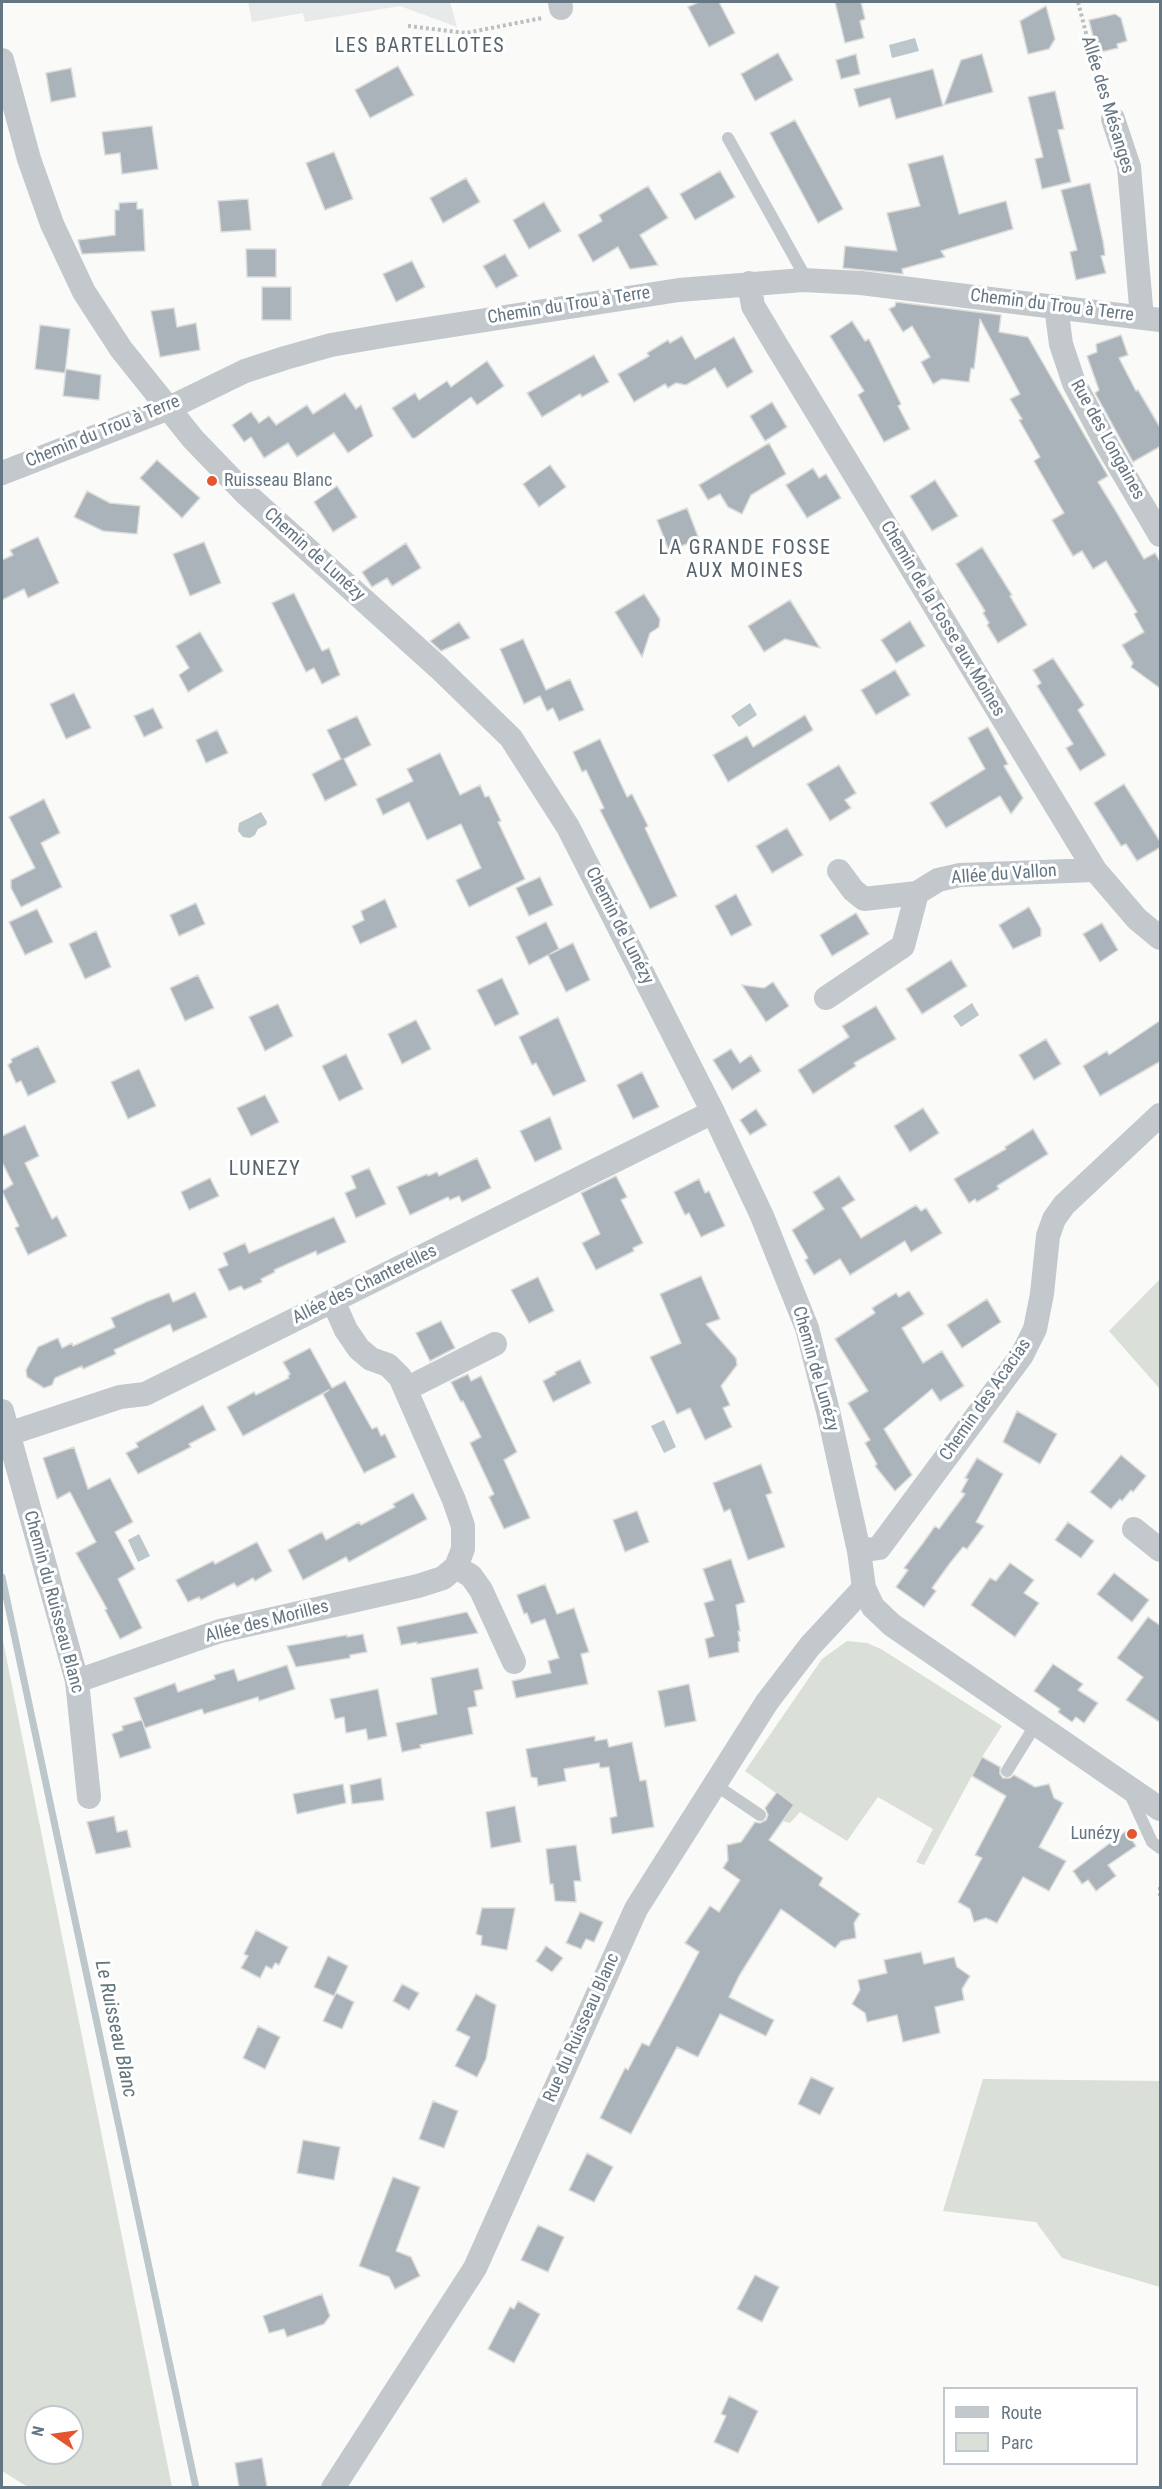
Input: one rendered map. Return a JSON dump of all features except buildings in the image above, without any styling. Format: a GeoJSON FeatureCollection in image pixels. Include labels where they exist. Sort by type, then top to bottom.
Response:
{"type":"FeatureCollection","features":[{"type":"Feature","properties":{"kind":"street","name":"Chemin de Lunézy"},"geometry":{"type":"LineString","coordinates":[[2,60],[29,159],[52,224],[84,292],[121,349],[192,439],[245,493],[439,668],[511,738],[568,827],[713,1113],[762,1216],[807,1328],[859,1551],[864,1588],[873,1607],[892,1625],[1161,1809]]}},
{"type":"Feature","properties":{"kind":"street","name":"Allée des Mésanges"},"geometry":{"type":"LineString","coordinates":[[1113,119],[1129,167],[1151,319]]}},
{"type":"Feature","properties":{"kind":"street","name":"Chemin du Trou à Terre"},"geometry":{"type":"LineString","coordinates":[[2,473],[169,408],[245,371],[331,345],[634,296],[748,283],[807,280],[947,292],[1151,319]]}},
{"type":"Feature","properties":{"kind":"street","name":"Chemin de la Fosse aux Moines"},"geometry":{"type":"LineString","coordinates":[[748,283],[753,306],[1095,870],[1137,919],[1161,938]]}},
{"type":"Feature","properties":{"kind":"street","name":"Rue des Longaines"},"geometry":{"type":"LineString","coordinates":[[1056,307],[1061,344],[1074,383],[1108,447],[1161,535]]}},
{"type":"Feature","properties":{"kind":"street","name":"Allée du Vallon"},"geometry":{"type":"LineString","coordinates":[[838,871],[853,890],[864,899],[917,892],[938,880],[960,875],[1095,870]]}},
{"type":"Feature","properties":{"kind":"street"},"geometry":{"type":"LineString","coordinates":[[826,998],[903,946],[917,892]]}},
{"type":"Feature","properties":{"kind":"street","name":"Allée des Chanterelles"},"geometry":{"type":"LineString","coordinates":[[8,1434],[120,1397],[145,1394],[713,1113]]}},
{"type":"Feature","properties":{"kind":"street","name":"Chemin des Acacias"},"geometry":{"type":"LineString","coordinates":[[859,1551],[879,1548],[1022,1355],[1035,1329],[1042,1294],[1048,1236],[1059,1212],[1161,1115]]}},
{"type":"Feature","properties":{"kind":"street"},"geometry":{"type":"LineString","coordinates":[[333,1301],[346,1330],[359,1349],[371,1359],[388,1365],[400,1377],[454,1500],[463,1526],[463,1550],[456,1567],[471,1576],[481,1590],[514,1662]]}},
{"type":"Feature","properties":{"kind":"street"},"geometry":{"type":"LineString","coordinates":[[406,1389],[495,1344]]}},
{"type":"Feature","properties":{"kind":"street","name":"Chemin du Ruisseau Blanc"},"geometry":{"type":"LineString","coordinates":[[2,1411],[77,1681],[88,1797]]}},
{"type":"Feature","properties":{"kind":"street"},"geometry":{"type":"LineString","coordinates":[[1134,1529],[1161,1550]]}},
{"type":"Feature","properties":{"kind":"street","name":"Allée des Morilles"},"geometry":{"type":"LineString","coordinates":[[77,1681],[220,1631],[418,1587],[442,1578],[456,1567]]}},
{"type":"Feature","properties":{"kind":"street","name":"Rue du Ruisseau Blanc"},"geometry":{"type":"LineString","coordinates":[[333,2487],[474,2268],[636,1909],[767,1702],[810,1646],[864,1588]]}},
{"type":"Feature","properties":{"kind":"lane"},"geometry":{"type":"LineString","coordinates":[[728,138],[807,280]]}},
{"type":"Feature","properties":{"kind":"lane"},"geometry":{"type":"LineString","coordinates":[[1007,1771],[1036,1724]]}},
{"type":"Feature","properties":{"kind":"lane"},"geometry":{"type":"LineString","coordinates":[[714,1784],[760,1815]]}},
{"type":"Feature","properties":{"kind":"lane"},"geometry":{"type":"LineString","coordinates":[[1126,1785],[1152,1842],[1161,1848]]}},
{"type":"Feature","properties":{"kind":"path","name":"Allée des Mésanges"},"geometry":{"type":"LineString","coordinates":[[1077,2],[1101,93],[1113,119]]}},
{"type":"Feature","properties":{"kind":"path"},"geometry":{"type":"LineString","coordinates":[[408,26],[466,33],[549,16],[560,5]]}},
{"type":"Feature","properties":{"kind":"path"},"geometry":{"type":"LineString","coordinates":[[1161,1887],[1161,1898]]}},
{"type":"Feature","properties":{"kind":"shaded area"},"geometry":{"type":"Polygon","coordinates":[[[248,2],[450,2],[457,27],[400,6],[305,22],[303,13],[252,22],[248,2]]]}},
{"type":"Feature","properties":{"kind":"shaded area"},"geometry":{"type":"Polygon","coordinates":[[[915,38],[919,51],[892,58],[889,45],[915,38]]]}},
{"type":"Feature","properties":{"kind":"shaded area"},"geometry":{"type":"Polygon","coordinates":[[[750,703],[757,715],[739,727],[731,716],[750,703]]]}},
{"type":"Feature","properties":{"kind":"shaded area"},"geometry":{"type":"Polygon","coordinates":[[[261,812],[267,822],[266,825],[258,829],[250,838],[243,837],[238,831],[239,823],[261,812]]]}},
{"type":"Feature","properties":{"kind":"shaded area"},"geometry":{"type":"Polygon","coordinates":[[[972,1003],[979,1015],[961,1027],[953,1016],[972,1003]]]}},
{"type":"Feature","properties":{"kind":"shaded area"},"geometry":{"type":"Polygon","coordinates":[[[664,1420],[676,1447],[664,1453],[651,1426],[664,1420]]]}},
{"type":"Feature","properties":{"kind":"shaded area"},"geometry":{"type":"Polygon","coordinates":[[[139,1534],[150,1556],[138,1562],[128,1540],[139,1534]]]}},
{"type":"Feature","properties":{"kind":"green space"},"geometry":{"type":"Polygon","coordinates":[[[1160,1279],[1160,1389],[1109,1331],[1160,1279]]]}},
{"type":"Feature","properties":{"kind":"green space"},"geometry":{"type":"Polygon","coordinates":[[[2,1636],[172,2487],[28,2487],[2,2471],[2,1636]]]}},
{"type":"Feature","properties":{"kind":"green space"},"geometry":{"type":"Polygon","coordinates":[[[847,1641],[867,1643],[881,1649],[1002,1726],[982,1757],[924,1865],[916,1862],[933,1829],[878,1797],[847,1841],[800,1812],[790,1823],[782,1821],[793,1805],[745,1771],[822,1659],[847,1641]]]}},
{"type":"Feature","properties":{"kind":"green space"},"geometry":{"type":"Polygon","coordinates":[[[983,2079],[1160,2081],[1160,2287],[1062,2258],[1036,2222],[943,2211],[983,2079]]]}},
{"type":"Feature","properties":{"kind":"waterway","name":"Le Ruisseau Blanc"},"geometry":{"type":"LineString","coordinates":[[2,1577],[196,2488]]}},
{"type":"Feature","properties":{"kind":"place","name":"Ruisseau Blanc"},"geometry":{"type":"Point","coordinates":[212,481]}},
{"type":"Feature","properties":{"kind":"place","name":"Lunézy"},"geometry":{"type":"Point","coordinates":[1132,1834]}},
{"type":"Feature","properties":{"kind":"district","name":"LES BARTELLOTES"},"geometry":{"type":"Point","coordinates":[420,47]}},
{"type":"Feature","properties":{"kind":"district","name":"LA GRANDE FOSSE AUX MOINES"},"geometry":{"type":"Point","coordinates":[745,560]}},
{"type":"Feature","properties":{"kind":"district","name":"LUNEZY"},"geometry":{"type":"Point","coordinates":[265,1170]}}]}
